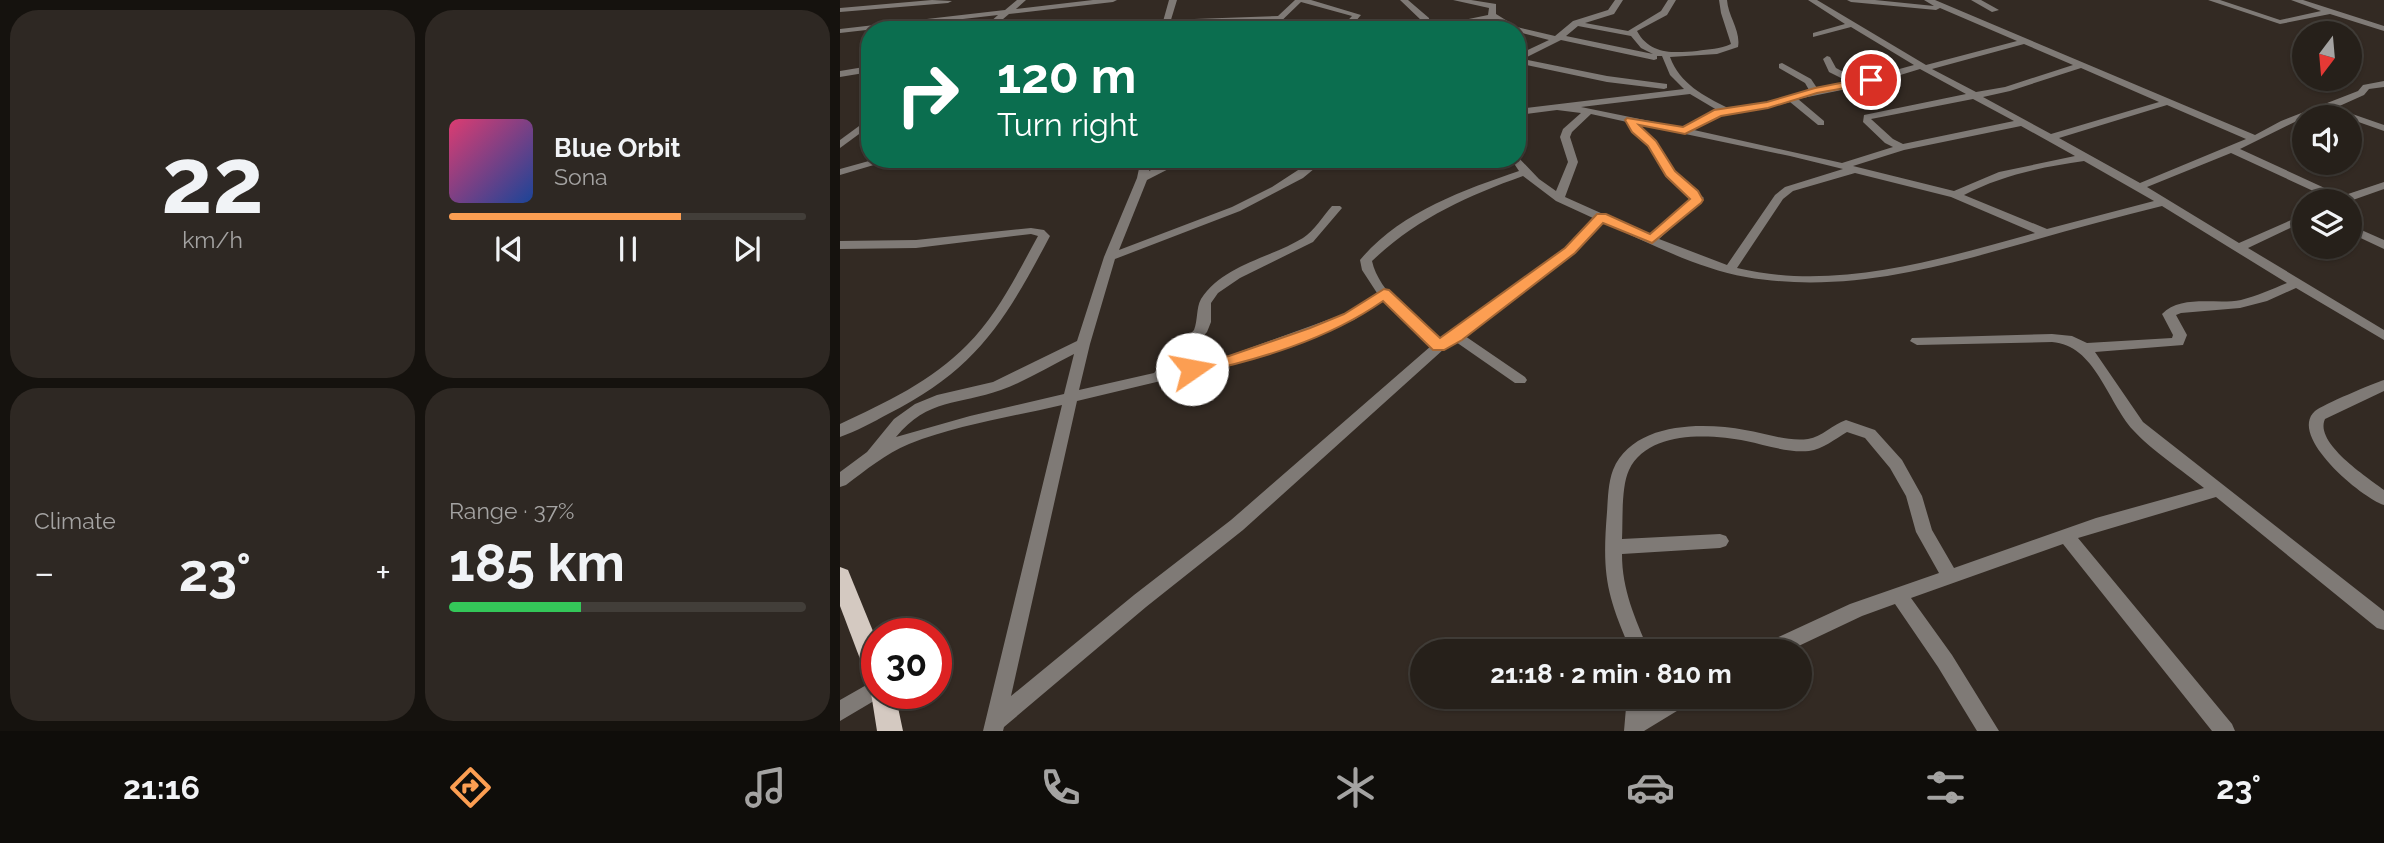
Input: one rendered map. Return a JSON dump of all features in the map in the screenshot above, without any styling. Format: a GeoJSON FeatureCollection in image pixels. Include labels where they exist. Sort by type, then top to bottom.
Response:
{"type":"FeatureCollection","features":[{"type":"Feature","properties":{"kind":"main road"},"geometry":{"type":"LineString","coordinates":[[840,577],[861,630]]}},
{"type":"Feature","properties":{"kind":"main road"},"geometry":{"type":"LineString","coordinates":[[886,709],[890,731]]}},
{"type":"Feature","properties":{"kind":"street"},"geometry":{"type":"LineString","coordinates":[[840,10],[948,0],[940,21],[1113,0]]}},
{"type":"Feature","properties":{"kind":"street"},"geometry":{"type":"LineString","coordinates":[[995,21],[1022,0]]}},
{"type":"Feature","properties":{"kind":"street"},"geometry":{"type":"LineString","coordinates":[[1167,21],[1173,0]]}},
{"type":"Feature","properties":{"kind":"street"},"geometry":{"type":"LineString","coordinates":[[1276,21],[1300,0],[1357,15],[1351,21]]}},
{"type":"Feature","properties":{"kind":"street"},"geometry":{"type":"LineString","coordinates":[[1404,0],[1426,21]]}},
{"type":"Feature","properties":{"kind":"street"},"geometry":{"type":"LineString","coordinates":[[1457,0],[1493,6],[1493,16]]}},
{"type":"Feature","properties":{"kind":"street"},"geometry":{"type":"LineString","coordinates":[[1526,54],[1558,38],[1576,23],[1611,12],[1619,0]]}},
{"type":"Feature","properties":{"kind":"street"},"geometry":{"type":"LineString","coordinates":[[1672,0],[1664,13],[1632,30],[1645,48],[1666,57],[1671,71],[1687,88],[1726,111]]}},
{"type":"Feature","properties":{"kind":"street"},"geometry":{"type":"LineString","coordinates":[[1526,30],[1625,52],[1666,57],[1716,51],[1735,45],[1735,39],[1724,18],[1722,0]]}},
{"type":"Feature","properties":{"kind":"street"},"geometry":{"type":"LineString","coordinates":[[1812,0],[1923,67],[2139,187],[2384,336]]}},
{"type":"Feature","properties":{"kind":"street"},"geometry":{"type":"LineString","coordinates":[[1851,0],[1952,9]]}},
{"type":"Feature","properties":{"kind":"street"},"geometry":{"type":"LineString","coordinates":[[1928,0],[2255,139]]}},
{"type":"Feature","properties":{"kind":"street"},"geometry":{"type":"LineString","coordinates":[[1975,0],[1995,10]]}},
{"type":"Feature","properties":{"kind":"street"},"geometry":{"type":"LineString","coordinates":[[2212,0],[2285,23],[2329,12]]}},
{"type":"Feature","properties":{"kind":"street"},"geometry":{"type":"LineString","coordinates":[[2295,0],[2384,29]]}},
{"type":"Feature","properties":{"kind":"street"},"geometry":{"type":"LineString","coordinates":[[1469,21],[1493,16],[1502,21]]}},
{"type":"Feature","properties":{"kind":"street"},"geometry":{"type":"LineString","coordinates":[[1202,21],[1279,18]]}},
{"type":"Feature","properties":{"kind":"street"},"geometry":{"type":"LineString","coordinates":[[1576,23],[1635,36]]}},
{"type":"Feature","properties":{"kind":"street"},"geometry":{"type":"LineString","coordinates":[[1816,35],[1852,24]]}},
{"type":"Feature","properties":{"kind":"street"},"geometry":{"type":"LineString","coordinates":[[840,31],[861,29]]}},
{"type":"Feature","properties":{"kind":"street"},"geometry":{"type":"LineString","coordinates":[[1625,52],[1635,36]]}},
{"type":"Feature","properties":{"kind":"street"},"geometry":{"type":"LineString","coordinates":[[1685,131],[1710,116],[1726,111],[1768,105],[1815,91],[2026,41]]}},
{"type":"Feature","properties":{"kind":"street"},"geometry":{"type":"LineString","coordinates":[[1827,59],[1832,70],[1858,82]]}},
{"type":"Feature","properties":{"kind":"street"},"geometry":{"type":"LineString","coordinates":[[1526,61],[1635,84],[1687,88]]}},
{"type":"Feature","properties":{"kind":"street"},"geometry":{"type":"LineString","coordinates":[[1902,147],[1878,131],[1866,120],[1867,117],[2041,80],[2082,65]]}},
{"type":"Feature","properties":{"kind":"street"},"geometry":{"type":"LineString","coordinates":[[1782,66],[1808,81],[1815,91]]}},
{"type":"Feature","properties":{"kind":"street"},"geometry":{"type":"LineString","coordinates":[[840,74],[861,70]]}},
{"type":"Feature","properties":{"kind":"street"},"geometry":{"type":"LineString","coordinates":[[2334,105],[2361,93],[2367,87],[2384,84]]}},
{"type":"Feature","properties":{"kind":"street"},"geometry":{"type":"LineString","coordinates":[[1526,111],[1687,88]]}},
{"type":"Feature","properties":{"kind":"street"},"geometry":{"type":"LineString","coordinates":[[1791,98],[1821,123]]}},
{"type":"Feature","properties":{"kind":"street"},"geometry":{"type":"LineString","coordinates":[[2052,137],[2168,102]]}},
{"type":"Feature","properties":{"kind":"street"},"geometry":{"type":"LineString","coordinates":[[1556,107],[1589,111],[1685,131],[1955,195],[2046,233]]}},
{"type":"Feature","properties":{"kind":"street"},"geometry":{"type":"LineString","coordinates":[[1559,197],[1574,157],[1565,136],[1589,111]]}},
{"type":"Feature","properties":{"kind":"street"},"geometry":{"type":"LineString","coordinates":[[1631,120],[1636,130],[1652,144],[1675,179],[1698,198],[1652,239]]}},
{"type":"Feature","properties":{"kind":"street"},"geometry":{"type":"LineString","coordinates":[[2139,187],[2255,139],[2292,120]]}},
{"type":"Feature","properties":{"kind":"street"},"geometry":{"type":"LineString","coordinates":[[2362,120],[2384,128]]}},
{"type":"Feature","properties":{"kind":"street"},"geometry":{"type":"LineString","coordinates":[[1730,269],[1779,197],[1788,189],[1902,147],[2025,122]]}},
{"type":"Feature","properties":{"kind":"street"},"geometry":{"type":"LineString","coordinates":[[840,145],[861,128]]}},
{"type":"Feature","properties":{"kind":"street"},"geometry":{"type":"LineString","coordinates":[[2232,149],[2316,189]]}},
{"type":"Feature","properties":{"kind":"street"},"geometry":{"type":"LineString","coordinates":[[1955,195],[1978,182],[2025,168],[2087,157]]}},
{"type":"Feature","properties":{"kind":"street"},"geometry":{"type":"LineString","coordinates":[[840,172],[861,166]]}},
{"type":"Feature","properties":{"kind":"street"},"geometry":{"type":"LineString","coordinates":[[996,725],[1083,344],[1110,257],[1144,168]]}},
{"type":"Feature","properties":{"kind":"street"},"geometry":{"type":"LineString","coordinates":[[1142,178],[1164,168]]}},
{"type":"Feature","properties":{"kind":"street"},"geometry":{"type":"LineString","coordinates":[[1110,257],[1209,221],[1255,200],[1309,168]]}},
{"type":"Feature","properties":{"kind":"street"},"geometry":{"type":"LineString","coordinates":[[1521,168],[1540,187],[1601,217],[1730,269],[1775,278],[1846,280],[1969,255],[2164,202]]}},
{"type":"Feature","properties":{"kind":"street"},"geometry":{"type":"LineString","coordinates":[[1439,346],[1384,293],[1368,270],[1366,260],[1439,205],[1524,173]]}},
{"type":"Feature","properties":{"kind":"street"},"geometry":{"type":"LineString","coordinates":[[2362,193],[2384,185]]}},
{"type":"Feature","properties":{"kind":"street"},"geometry":{"type":"LineString","coordinates":[[1158,377],[1200,331],[1204,322],[1205,303],[1214,290],[1236,275],[1309,239],[1336,208]]}},
{"type":"Feature","properties":{"kind":"street"},"geometry":{"type":"LineString","coordinates":[[996,725],[1140,601],[1237,525],[1439,346],[1570,250],[1601,217]]}},
{"type":"Feature","properties":{"kind":"street"},"geometry":{"type":"LineString","coordinates":[[2240,247],[2292,223]]}},
{"type":"Feature","properties":{"kind":"street"},"geometry":{"type":"LineString","coordinates":[[840,245],[916,244],[1031,231],[1040,232],[1044,236],[993,322],[961,359],[916,392],[840,431]]}},
{"type":"Feature","properties":{"kind":"street"},"geometry":{"type":"LineString","coordinates":[[2362,234],[2384,245]]}},
{"type":"Feature","properties":{"kind":"street"},"geometry":{"type":"LineString","coordinates":[[2085,348],[2178,342],[2180,335],[2169,314],[2174,311],[2189,307],[2242,304],[2297,283]]}},
{"type":"Feature","properties":{"kind":"street"},"geometry":{"type":"LineString","coordinates":[[840,481],[871,457],[904,440],[933,430],[1231,360],[1315,332],[1349,317],[1384,293]]}},
{"type":"Feature","properties":{"kind":"street"},"geometry":{"type":"LineString","coordinates":[[1456,336],[1520,380]]}},
{"type":"Feature","properties":{"kind":"street"},"geometry":{"type":"LineString","coordinates":[[1917,341],[2052,338],[2067,339],[2085,348],[2138,426],[2384,622]]}},
{"type":"Feature","properties":{"kind":"street"},"geometry":{"type":"LineString","coordinates":[[871,457],[899,423],[920,408],[937,400],[997,386],[1083,344]]}},
{"type":"Feature","properties":{"kind":"street"},"geometry":{"type":"LineString","coordinates":[[2384,385],[2320,415],[2315,425],[2320,440],[2339,463],[2384,499]]}},
{"type":"Feature","properties":{"kind":"street"},"geometry":{"type":"LineString","coordinates":[[1635,639],[1619,601],[1613,567],[1617,491],[1622,469],[1630,456],[1642,445],[1662,436],[1692,433],[1742,435],[1811,445],[1846,426],[1870,434],[1896,464],[1914,496],[1924,532],[1951,578]]}},
{"type":"Feature","properties":{"kind":"street"},"geometry":{"type":"LineString","coordinates":[[1794,639],[1856,610],[2067,537],[2219,490]]}},
{"type":"Feature","properties":{"kind":"street"},"geometry":{"type":"LineString","coordinates":[[2067,537],[2225,731]]}},
{"type":"Feature","properties":{"kind":"street"},"geometry":{"type":"LineString","coordinates":[[1613,548],[1720,541]]}},
{"type":"Feature","properties":{"kind":"street"},"geometry":{"type":"LineString","coordinates":[[1899,597],[1945,661],[1989,731]]}},
{"type":"Feature","properties":{"kind":"street"},"geometry":{"type":"LineString","coordinates":[[840,711],[861,698]]}},
{"type":"Feature","properties":{"kind":"street"},"geometry":{"type":"LineString","coordinates":[[1634,727],[1636,709]]}},
{"type":"Feature","properties":{"kind":"street"},"geometry":{"type":"LineString","coordinates":[[1634,727],[1662,709]]}},
{"type":"Feature","properties":{"kind":"route"},"geometry":{"type":"LineString","coordinates":[[1192,369],[1231,360],[1315,332],[1349,317],[1384,293],[1439,346],[1570,250],[1601,217],[1652,239],[1697,200],[1694,193],[1670,173],[1652,144],[1636,130],[1631,120],[1685,131],[1718,113],[1768,105],[1815,91],[1871,80]]}}]}
